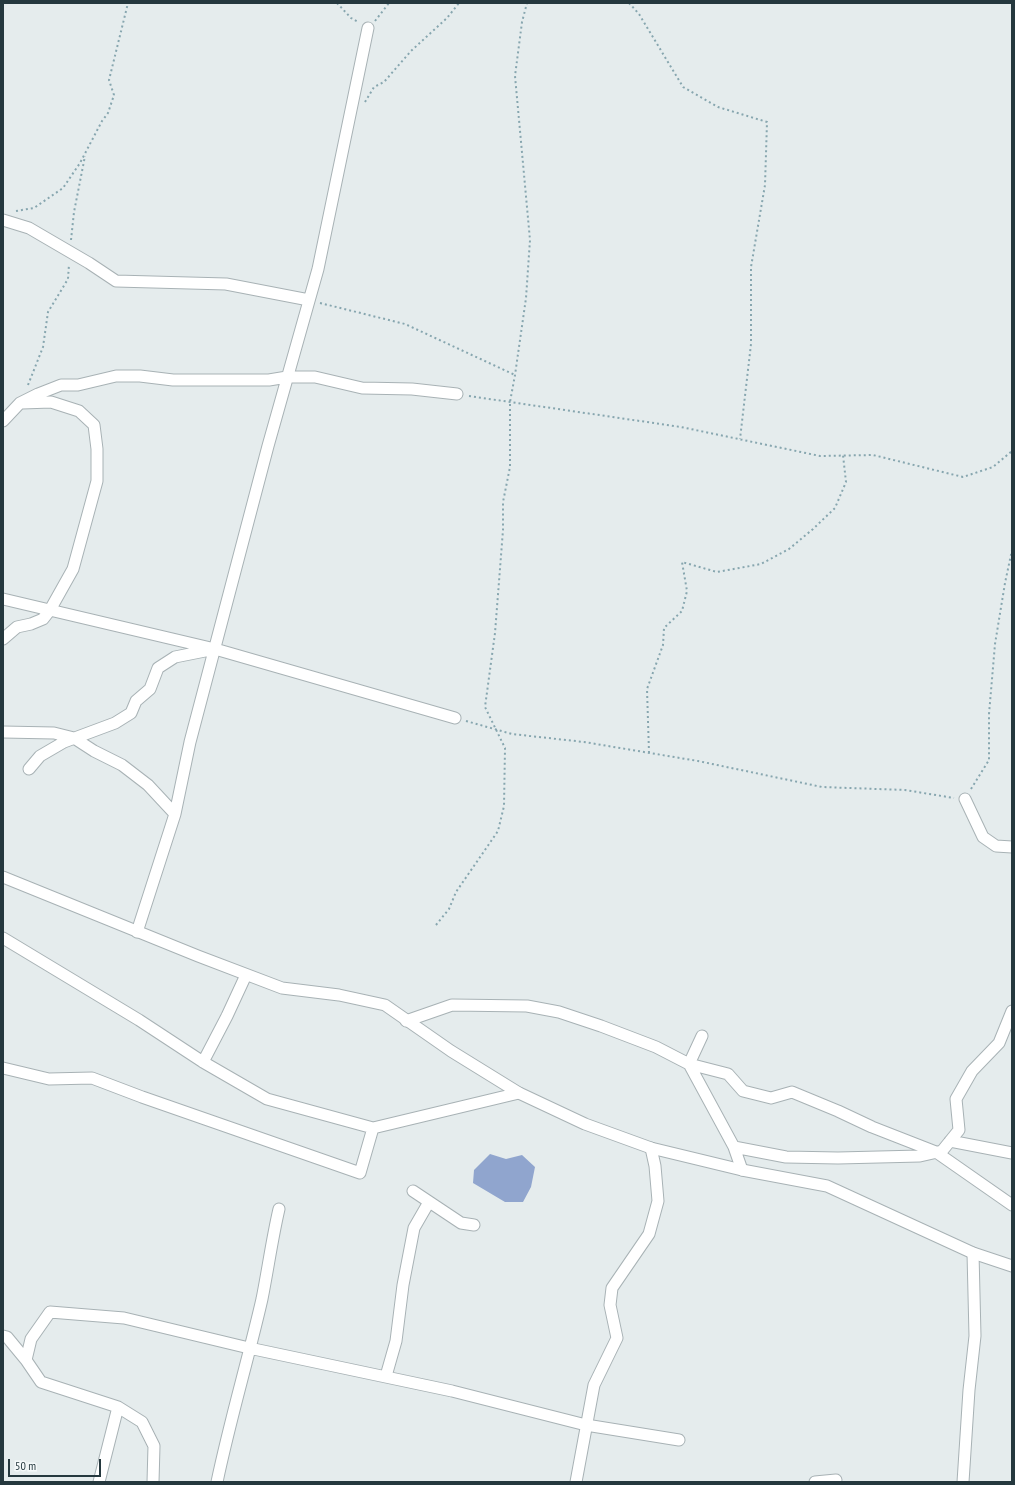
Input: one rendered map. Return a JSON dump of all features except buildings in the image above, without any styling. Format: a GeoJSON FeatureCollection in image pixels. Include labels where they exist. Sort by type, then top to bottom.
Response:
{"type":"FeatureCollection","features":[{"type":"Feature","properties":{"kind":"street"},"geometry":{"type":"LineString","coordinates":[[138,932],[174,814],[190,742],[287,377],[318,269],[368,28]]}},
{"type":"Feature","properties":{"kind":"street"},"geometry":{"type":"LineString","coordinates":[[7,216],[116,281],[226,284],[309,300]]}},
{"type":"Feature","properties":{"kind":"street"},"geometry":{"type":"LineString","coordinates":[[3,421],[20,404],[38,394],[61,385],[78,385],[116,376],[140,376],[173,380],[269,380],[287,377],[315,377],[362,388],[412,389],[457,394]]}},
{"type":"Feature","properties":{"kind":"street"},"geometry":{"type":"LineString","coordinates":[[3,639],[17,627],[44,619],[50,610],[74,569],[97,481],[97,449],[94,425],[79,411],[51,402],[20,404]]}},
{"type":"Feature","properties":{"kind":"street"},"geometry":{"type":"LineString","coordinates":[[3,599],[215,649],[455,718]]}},
{"type":"Feature","properties":{"kind":"street"},"geometry":{"type":"LineString","coordinates":[[29,769],[40,756],[74,738],[115,723],[131,713],[136,701],[150,689],[158,668],[174,657],[215,649]]}},
{"type":"Feature","properties":{"kind":"street"},"geometry":{"type":"LineString","coordinates":[[3,732],[54,733],[74,738],[122,765],[148,785],[174,814]]}},
{"type":"Feature","properties":{"kind":"street"},"geometry":{"type":"LineString","coordinates":[[965,799],[983,837],[996,846],[1012,847]]}},
{"type":"Feature","properties":{"kind":"street"},"geometry":{"type":"LineString","coordinates":[[3,877],[246,975],[282,988],[339,995],[385,1005],[406,1021],[519,1093],[585,1124],[651,1148],[742,1170],[827,1186],[973,1254],[1012,1266]]}},
{"type":"Feature","properties":{"kind":"street"},"geometry":{"type":"LineString","coordinates":[[3,938],[140,1020],[203,1062],[267,1099],[373,1128],[519,1093]]}},
{"type":"Feature","properties":{"kind":"street"},"geometry":{"type":"LineString","coordinates":[[203,1062],[246,975]]}},
{"type":"Feature","properties":{"kind":"street"},"geometry":{"type":"LineString","coordinates":[[406,1021],[452,1005],[527,1006],[558,1012],[601,1026],[656,1047],[689,1064],[728,1074],[743,1091],[771,1098],[792,1092],[872,1127],[936,1152],[1012,1205]]}},
{"type":"Feature","properties":{"kind":"street"},"geometry":{"type":"LineString","coordinates":[[734,1147],[786,1157],[838,1158],[920,1156],[942,1150],[959,1130],[956,1099],[972,1071],[999,1043],[1012,1011]]}},
{"type":"Feature","properties":{"kind":"street"},"geometry":{"type":"LineString","coordinates":[[689,1064],[702,1036]]}},
{"type":"Feature","properties":{"kind":"street"},"geometry":{"type":"LineString","coordinates":[[689,1064],[734,1147],[742,1170]]}},
{"type":"Feature","properties":{"kind":"street"},"geometry":{"type":"LineString","coordinates":[[3,1068],[49,1079],[92,1078],[142,1097],[360,1173],[373,1128]]}},
{"type":"Feature","properties":{"kind":"street"},"geometry":{"type":"LineString","coordinates":[[950,1141],[1012,1153]]}},
{"type":"Feature","properties":{"kind":"street"},"geometry":{"type":"LineString","coordinates":[[576,1482],[594,1385],[617,1338],[610,1305],[612,1288],[649,1234],[658,1201],[655,1166],[651,1148]]}},
{"type":"Feature","properties":{"kind":"street"},"geometry":{"type":"LineString","coordinates":[[413,1192],[462,1223],[474,1225]]}},
{"type":"Feature","properties":{"kind":"street"},"geometry":{"type":"LineString","coordinates":[[386,1376],[396,1341],[403,1285],[414,1228],[429,1202]]}},
{"type":"Feature","properties":{"kind":"street"},"geometry":{"type":"LineString","coordinates":[[217,1482],[224,1446],[262,1298],[279,1209]]}},
{"type":"Feature","properties":{"kind":"street"},"geometry":{"type":"LineString","coordinates":[[963,1482],[969,1390],[975,1336],[973,1254]]}},
{"type":"Feature","properties":{"kind":"street"},"geometry":{"type":"LineString","coordinates":[[26,1360],[31,1339],[50,1312],[124,1318],[249,1348],[452,1390],[586,1425],[679,1440]]}},
{"type":"Feature","properties":{"kind":"street"},"geometry":{"type":"LineString","coordinates":[[3,1336],[7,1337],[26,1360],[41,1382],[118,1408],[142,1422],[154,1446],[153,1482]]}},
{"type":"Feature","properties":{"kind":"street"},"geometry":{"type":"LineString","coordinates":[[99,1482],[118,1408]]}},
{"type":"Feature","properties":{"kind":"street"},"geometry":{"type":"LineString","coordinates":[[815,1482],[836,1480]]}},
{"type":"Feature","properties":{"kind":"path"},"geometry":{"type":"LineString","coordinates":[[7,216],[34,208],[63,188],[108,113],[114,95],[109,80],[128,3]]}},
{"type":"Feature","properties":{"kind":"path"},"geometry":{"type":"LineString","coordinates":[[337,3],[350,18],[368,28],[389,3]]}},
{"type":"Feature","properties":{"kind":"path"},"geometry":{"type":"LineString","coordinates":[[363,104],[374,87],[384,82],[411,51],[447,18],[459,3]]}},
{"type":"Feature","properties":{"kind":"path"},"geometry":{"type":"LineString","coordinates":[[436,925],[449,909],[456,892],[498,830],[504,806],[505,748],[485,707],[494,633],[503,530],[503,502],[510,466],[510,402],[526,298],[530,240],[515,76],[522,22],[528,3]]}},
{"type":"Feature","properties":{"kind":"path"},"geometry":{"type":"LineString","coordinates":[[629,3],[639,14],[684,87],[718,107],[767,122],[765,185],[751,267],[751,344],[740,439]]}},
{"type":"Feature","properties":{"kind":"path"},"geometry":{"type":"LineString","coordinates":[[28,386],[43,347],[48,312],[68,279],[69,252],[74,212],[85,152]]}},
{"type":"Feature","properties":{"kind":"path"},"geometry":{"type":"LineString","coordinates":[[309,300],[405,324],[515,375]]}},
{"type":"Feature","properties":{"kind":"path"},"geometry":{"type":"LineString","coordinates":[[457,394],[681,427],[820,456],[873,455],[963,477],[993,466],[1012,451]]}},
{"type":"Feature","properties":{"kind":"path"},"geometry":{"type":"LineString","coordinates":[[649,753],[647,689],[663,645],[664,628],[682,611],[687,591],[682,562],[717,572],[761,564],[789,549],[813,529],[834,508],[846,482],[843,455]]}},
{"type":"Feature","properties":{"kind":"path"},"geometry":{"type":"LineString","coordinates":[[455,718],[512,734],[584,742],[698,761],[822,787],[905,790],[965,799],[989,760],[989,714],[995,644],[1012,550]]}},
{"type":"Feature","properties":{"kind":"water"},"geometry":{"type":"Polygon","coordinates":[[[490,1154],[506,1159],[522,1155],[535,1167],[531,1187],[523,1202],[505,1202],[473,1183],[474,1170],[490,1154]]]}}]}
